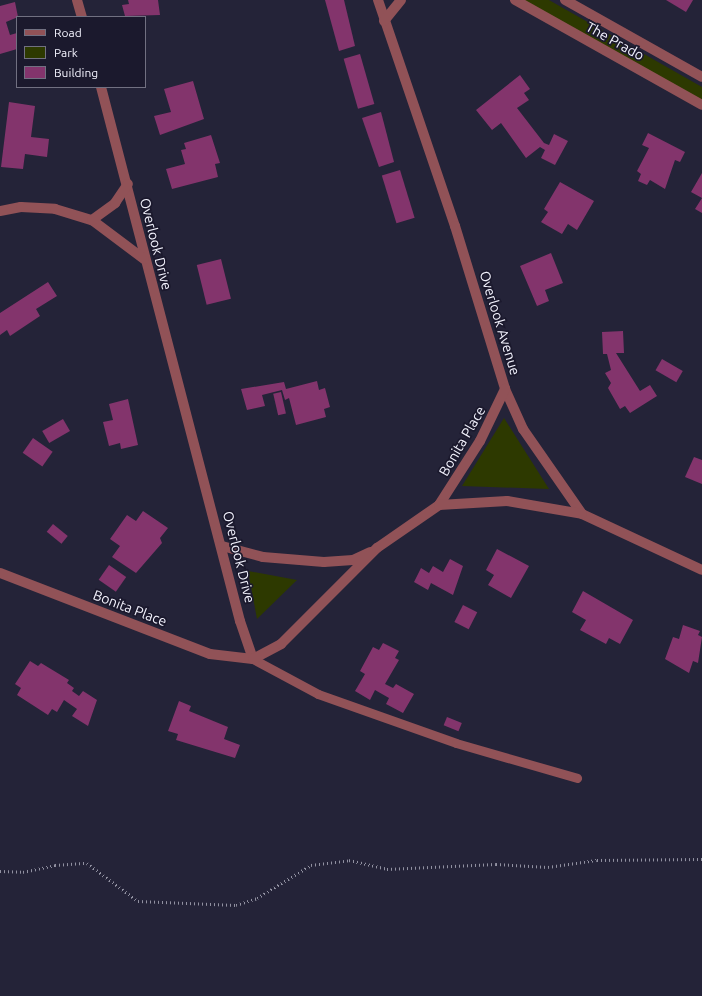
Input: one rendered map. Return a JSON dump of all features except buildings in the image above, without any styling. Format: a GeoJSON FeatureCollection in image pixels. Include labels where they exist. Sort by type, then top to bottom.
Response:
{"type":"FeatureCollection","features":[{"type":"Feature","properties":{"kind":"street"},"geometry":{"type":"LineString","coordinates":[[77,0],[82,16]]}},
{"type":"Feature","properties":{"kind":"street","name":"Overlook Avenue"},"geometry":{"type":"LineString","coordinates":[[378,0],[455,226],[505,389],[527,435],[582,514]]}},
{"type":"Feature","properties":{"kind":"street"},"geometry":{"type":"LineString","coordinates":[[384,21],[401,0]]}},
{"type":"Feature","properties":{"kind":"street","name":"The Prado"},"geometry":{"type":"LineString","coordinates":[[515,0],[702,105]]}},
{"type":"Feature","properties":{"kind":"street","name":"The Prado"},"geometry":{"type":"LineString","coordinates":[[565,0],[702,77]]}},
{"type":"Feature","properties":{"kind":"street","name":"Overlook Drive"},"geometry":{"type":"LineString","coordinates":[[101,88],[128,184],[144,259],[253,659]]}},
{"type":"Feature","properties":{"kind":"street"},"geometry":{"type":"LineString","coordinates":[[92,220],[115,203],[128,184]]}},
{"type":"Feature","properties":{"kind":"street"},"geometry":{"type":"LineString","coordinates":[[0,211],[21,207],[55,209],[92,220],[144,259]]}},
{"type":"Feature","properties":{"kind":"street","name":"Bonita Place"},"geometry":{"type":"LineString","coordinates":[[439,505],[480,442],[505,389]]}},
{"type":"Feature","properties":{"kind":"street"},"geometry":{"type":"LineString","coordinates":[[222,546],[263,557],[324,562],[353,560],[377,548],[439,505],[507,501],[582,514],[702,570]]}},
{"type":"Feature","properties":{"kind":"street"},"geometry":{"type":"LineString","coordinates":[[253,659],[281,644],[377,548]]}},
{"type":"Feature","properties":{"kind":"street","name":"Bonita Place"},"geometry":{"type":"LineString","coordinates":[[0,573],[210,654],[253,659]]}},
{"type":"Feature","properties":{"kind":"lane"},"geometry":{"type":"LineString","coordinates":[[253,659],[318,694],[456,743],[577,778]]}},
{"type":"Feature","properties":{"kind":"path"},"geometry":{"type":"LineString","coordinates":[[0,872],[23,872],[55,865],[87,863],[138,900],[236,905],[257,898],[311,865],[349,860],[387,868],[496,864],[548,867],[597,860],[702,859]]}},
{"type":"Feature","properties":{"kind":"green space"},"geometry":{"type":"Polygon","coordinates":[[[522,0],[549,0],[702,87],[702,101],[522,0]]]}},
{"type":"Feature","properties":{"kind":"green space"},"geometry":{"type":"Polygon","coordinates":[[[504,418],[549,489],[462,486],[504,418]]]}},
{"type":"Feature","properties":{"kind":"green space"},"geometry":{"type":"Polygon","coordinates":[[[248,571],[297,580],[257,619],[248,571]]]}}]}
